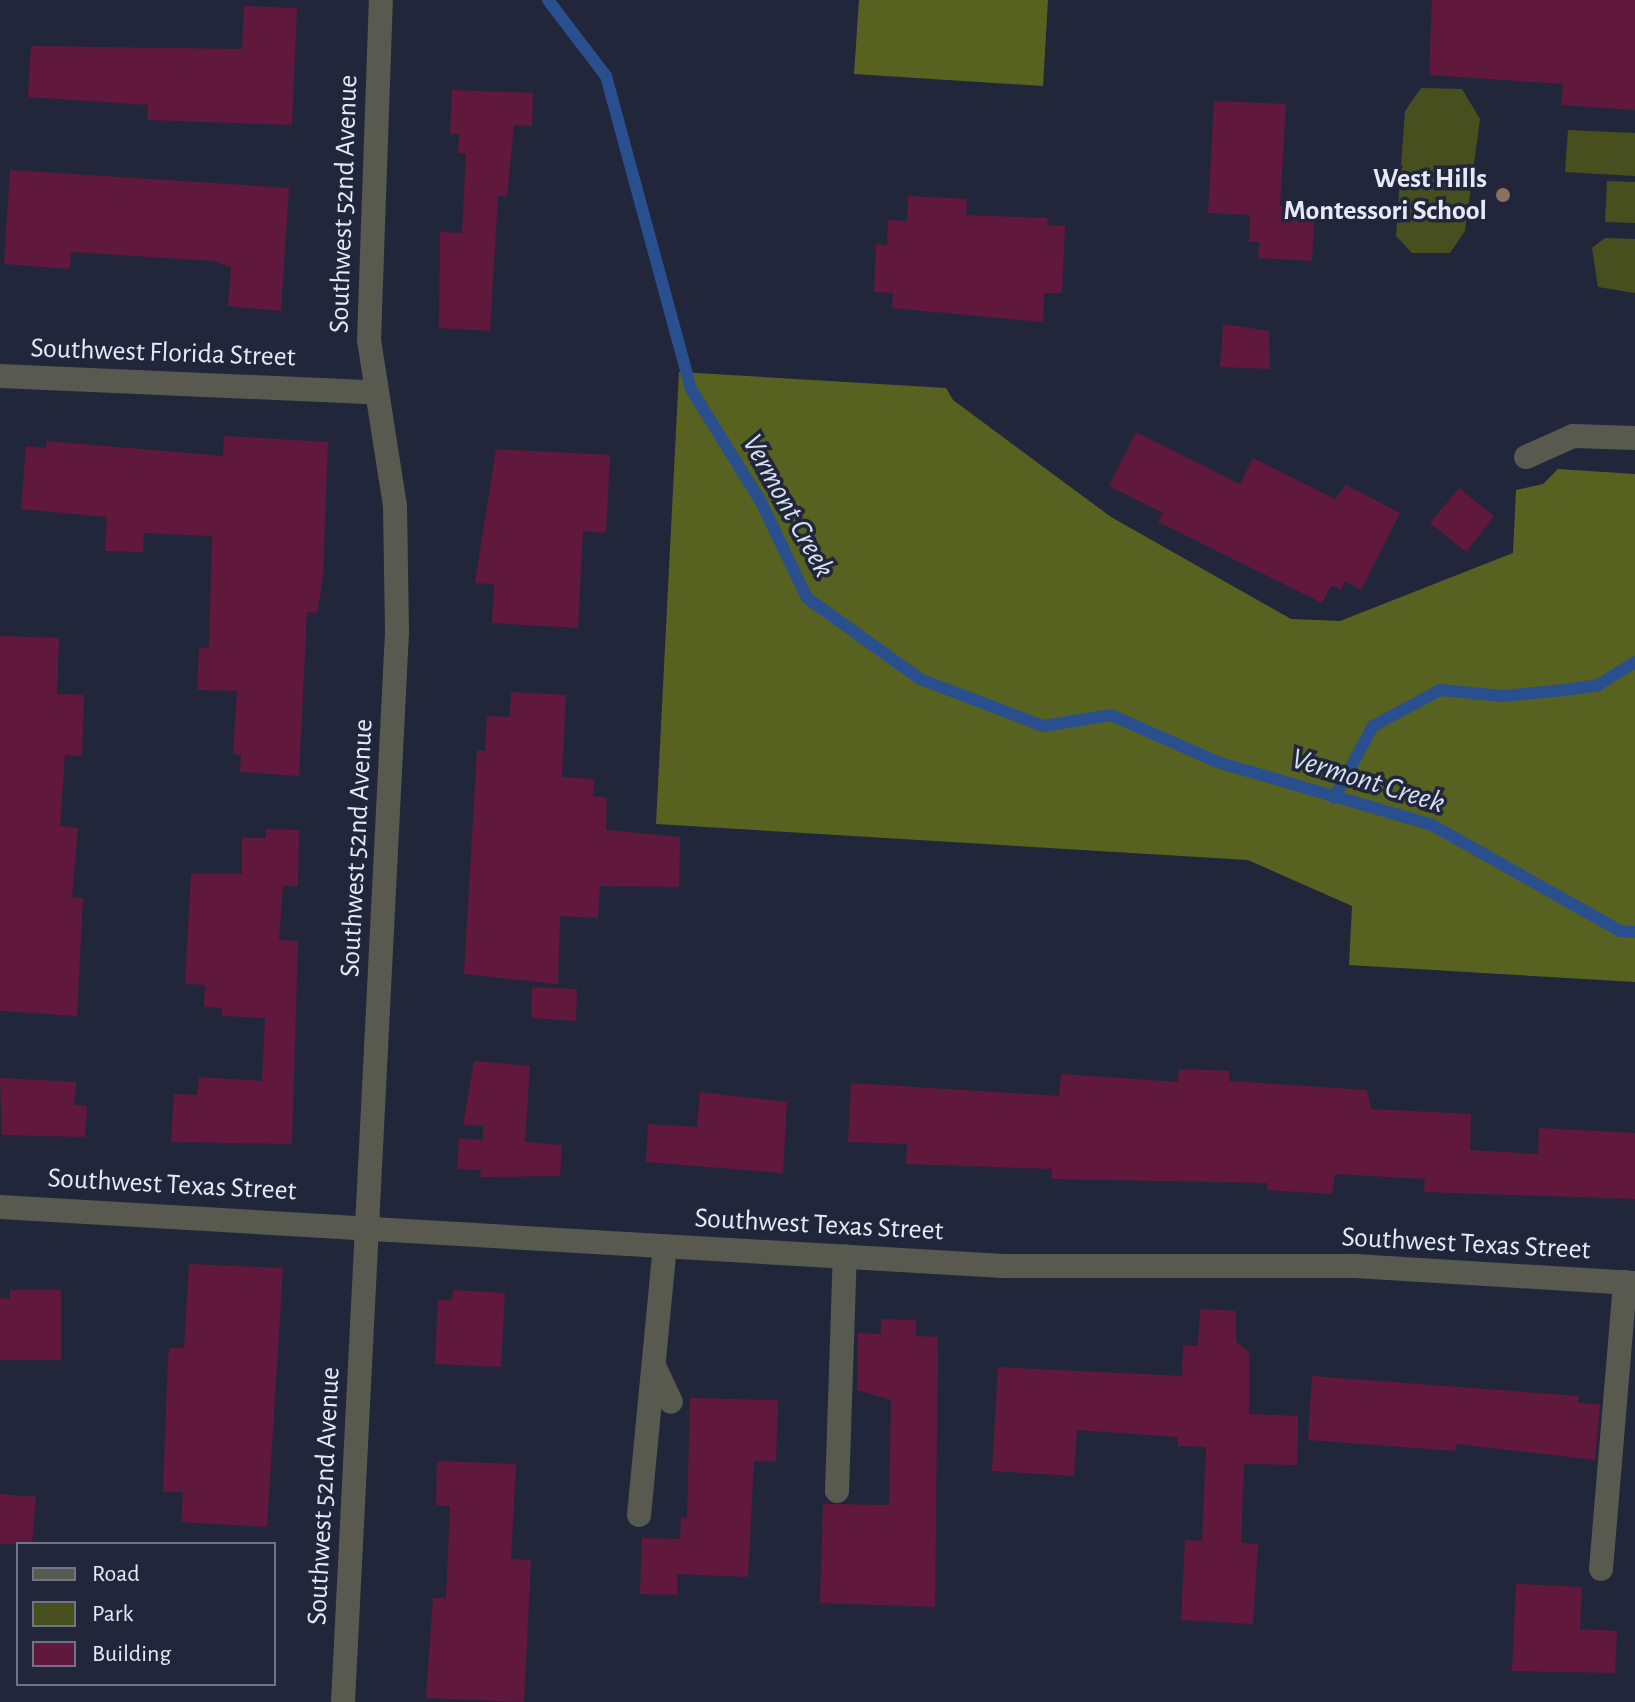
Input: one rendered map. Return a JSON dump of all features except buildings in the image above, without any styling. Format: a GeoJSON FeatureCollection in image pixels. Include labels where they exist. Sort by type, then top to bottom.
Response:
{"type":"FeatureCollection","features":[{"type":"Feature","properties":{"kind":"street","name":"Southwest 52nd Avenue"},"geometry":{"type":"LineString","coordinates":[[343,1702],[399,558],[372,392],[368,257],[381,0]]}},
{"type":"Feature","properties":{"kind":"street","name":"Southwest Florida Street"},"geometry":{"type":"LineString","coordinates":[[0,376],[372,392]]}},
{"type":"Feature","properties":{"kind":"street"},"geometry":{"type":"LineString","coordinates":[[1526,457],[1573,436],[1635,438]]}},
{"type":"Feature","properties":{"kind":"street","name":"Southwest Texas Street"},"geometry":{"type":"LineString","coordinates":[[0,1207],[368,1225],[665,1247],[1101,1269],[1385,1267],[1630,1282]]}},
{"type":"Feature","properties":{"kind":"street"},"geometry":{"type":"LineString","coordinates":[[639,1515],[645,1400],[656,1370],[665,1247]]}},
{"type":"Feature","properties":{"kind":"street"},"geometry":{"type":"LineString","coordinates":[[837,1491],[845,1256]]}},
{"type":"Feature","properties":{"kind":"street"},"geometry":{"type":"LineString","coordinates":[[1601,1569],[1630,1282]]}},
{"type":"Feature","properties":{"kind":"street"},"geometry":{"type":"LineString","coordinates":[[656,1370],[671,1402]]}},
{"type":"Feature","properties":{"kind":"green space"},"geometry":{"type":"Polygon","coordinates":[[[859,0],[1048,0],[1043,86],[854,74],[859,0]]]}},
{"type":"Feature","properties":{"kind":"green space"},"geometry":{"type":"Polygon","coordinates":[[[1421,88],[1462,89],[1480,119],[1465,231],[1450,253],[1412,253],[1396,236],[1405,111],[1421,88]]]}},
{"type":"Feature","properties":{"kind":"green space"},"geometry":{"type":"Polygon","coordinates":[[[1568,130],[1635,133],[1635,176],[1565,172],[1568,130]]]}},
{"type":"Feature","properties":{"kind":"green space"},"geometry":{"type":"Polygon","coordinates":[[[1607,181],[1635,182],[1635,223],[1605,222],[1607,181]]]}},
{"type":"Feature","properties":{"kind":"green space"},"geometry":{"type":"Polygon","coordinates":[[[1605,238],[1635,239],[1635,293],[1598,287],[1592,248],[1605,238]]]}},
{"type":"Feature","properties":{"kind":"green space"},"geometry":{"type":"Polygon","coordinates":[[[679,372],[946,388],[953,400],[1111,517],[1291,619],[1340,621],[1513,553],[1516,490],[1543,484],[1558,469],[1635,474],[1635,982],[1349,965],[1352,906],[1248,860],[656,824],[679,372]]]}},
{"type":"Feature","properties":{"kind":"waterway","name":"Vermont Creek"},"geometry":{"type":"LineString","coordinates":[[548,0],[606,76],[691,389],[761,502],[807,598],[920,679],[1043,726],[1111,715],[1217,762],[1432,825],[1620,931],[1635,932]]}},
{"type":"Feature","properties":{"kind":"waterway"},"geometry":{"type":"LineString","coordinates":[[1334,798],[1373,726],[1440,690],[1503,696],[1564,690],[1598,685],[1635,662]]}},
{"type":"Feature","properties":{"kind":"place","name":"West Hills Montessori School"},"geometry":{"type":"Point","coordinates":[1503,195]}}]}
